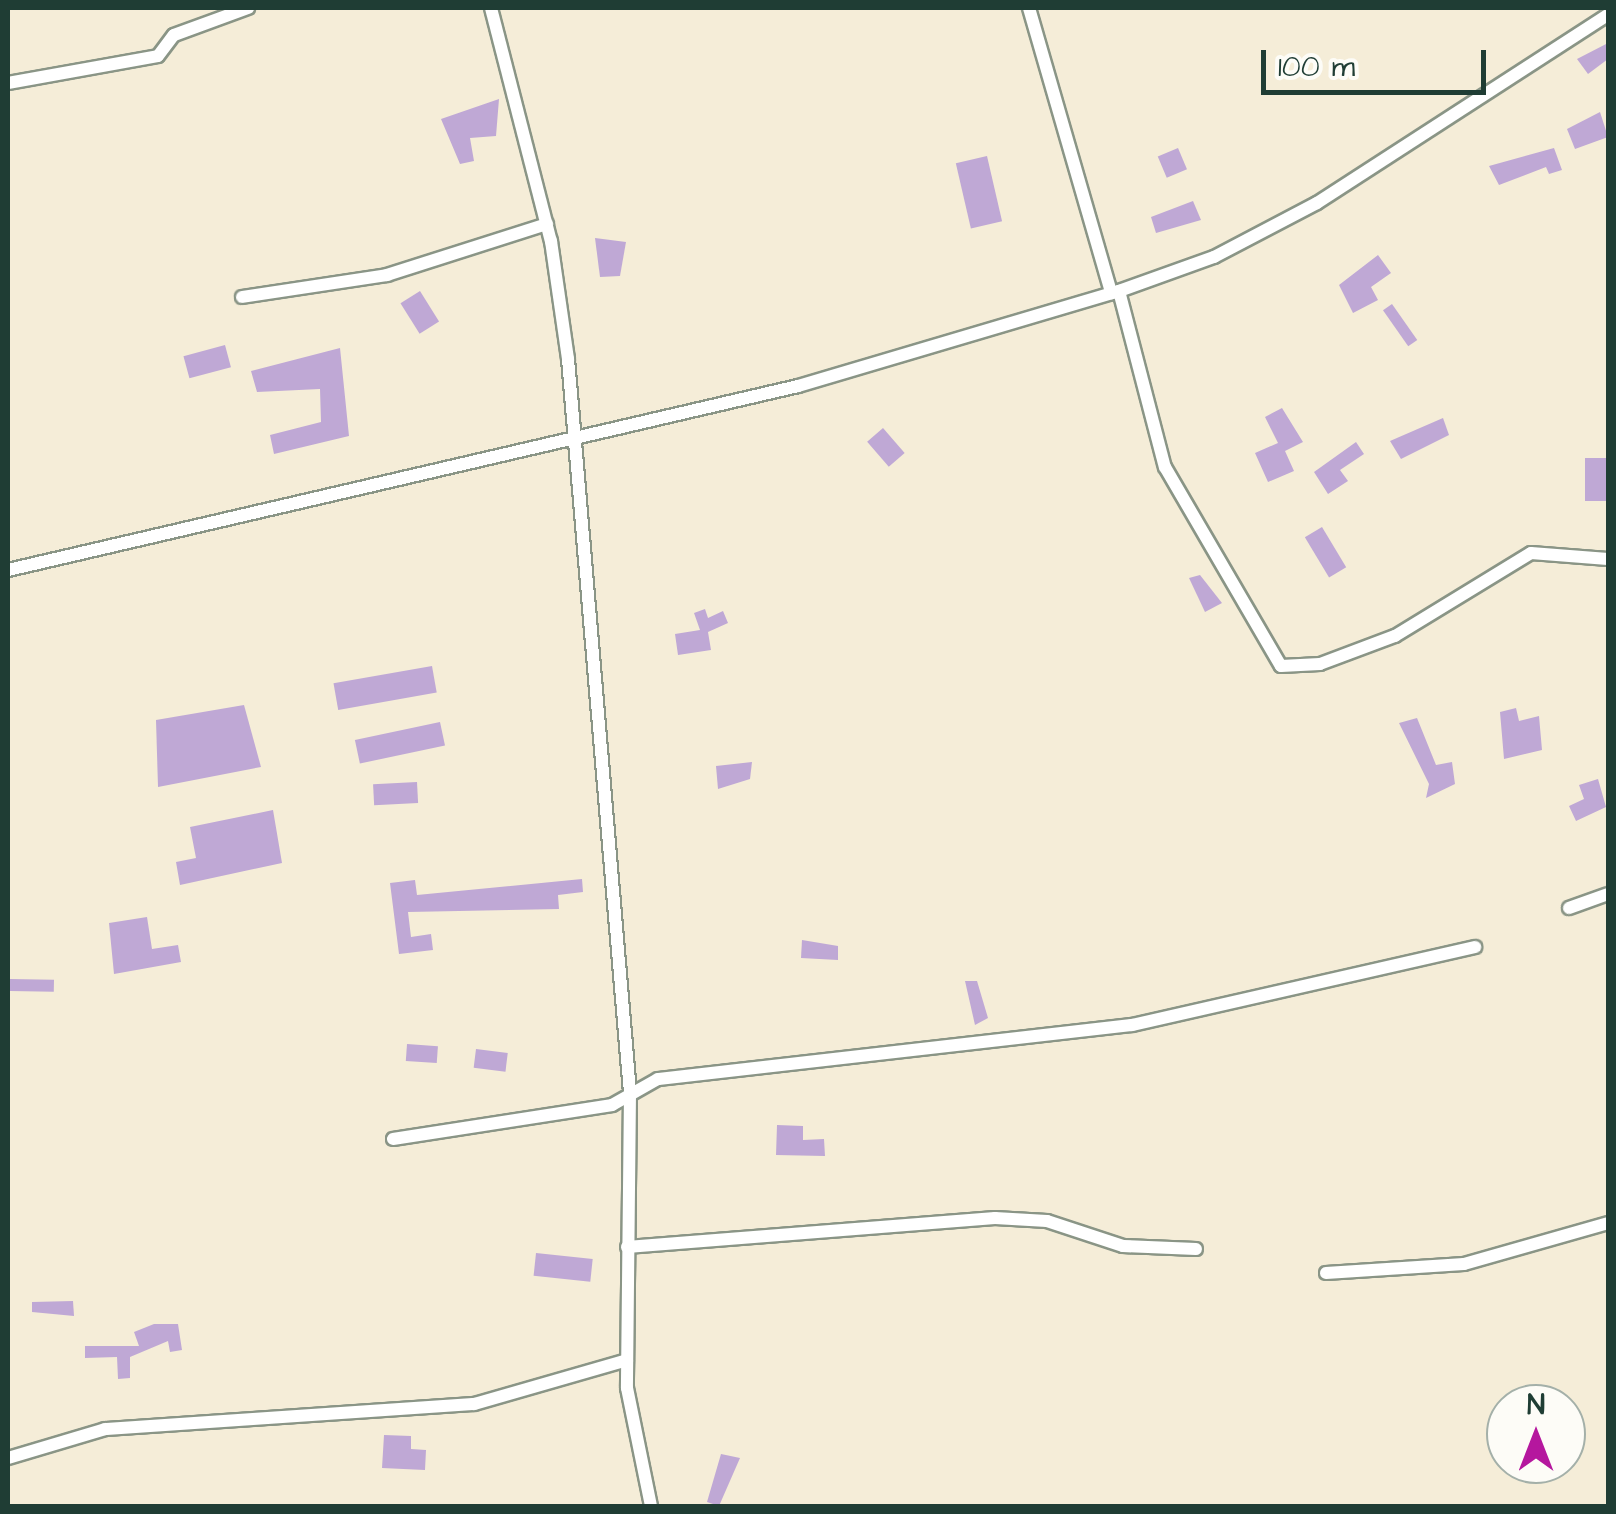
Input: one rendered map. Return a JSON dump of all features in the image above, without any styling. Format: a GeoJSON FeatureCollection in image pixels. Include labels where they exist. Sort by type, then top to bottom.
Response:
{"type":"FeatureCollection","features":[{"type":"Feature","properties":{"kind":"street"},"geometry":{"type":"LineString","coordinates":[[8,84],[158,56],[174,35],[248,8]]}},
{"type":"Feature","properties":{"kind":"street"},"geometry":{"type":"LineString","coordinates":[[491,8],[546,224],[570,441],[630,1093],[627,1360],[651,1506]]}},
{"type":"Feature","properties":{"kind":"street"},"geometry":{"type":"LineString","coordinates":[[1028,8],[1165,466],[1281,666],[1320,664],[1395,636],[1531,553],[1608,559]]}},
{"type":"Feature","properties":{"kind":"street"},"geometry":{"type":"LineString","coordinates":[[8,570],[570,441],[972,340],[1115,292],[1214,257],[1317,203],[1608,15]]}},
{"type":"Feature","properties":{"kind":"street"},"geometry":{"type":"LineString","coordinates":[[242,296],[386,275],[546,224]]}},
{"type":"Feature","properties":{"kind":"street"},"geometry":{"type":"LineString","coordinates":[[1568,908],[1608,894]]}},
{"type":"Feature","properties":{"kind":"street"},"geometry":{"type":"LineString","coordinates":[[392,1139],[612,1106],[658,1079],[1132,1025],[1475,947]]}},
{"type":"Feature","properties":{"kind":"street"},"geometry":{"type":"LineString","coordinates":[[627,1247],[994,1218],[1047,1220],[1122,1246],[1196,1249]]}},
{"type":"Feature","properties":{"kind":"street"},"geometry":{"type":"LineString","coordinates":[[1326,1273],[1464,1264],[1608,1223]]}},
{"type":"Feature","properties":{"kind":"street"},"geometry":{"type":"LineString","coordinates":[[8,1458],[105,1429],[474,1404],[627,1360]]}},
{"type":"Feature","properties":{"kind":"building"},"geometry":{"type":"Polygon","coordinates":[[[1608,43],[1608,59],[1588,74],[1577,59],[1608,43]]]}},
{"type":"Feature","properties":{"kind":"building"},"geometry":{"type":"Polygon","coordinates":[[[499,99],[496,136],[470,138],[474,161],[460,164],[441,119],[499,99]]]}},
{"type":"Feature","properties":{"kind":"building"},"geometry":{"type":"Polygon","coordinates":[[[1600,112],[1608,137],[1575,149],[1567,129],[1600,112]]]}},
{"type":"Feature","properties":{"kind":"building"},"geometry":{"type":"Polygon","coordinates":[[[1178,148],[1187,169],[1167,178],[1158,157],[1178,148]]]}},
{"type":"Feature","properties":{"kind":"building"},"geometry":{"type":"Polygon","coordinates":[[[1554,148],[1562,170],[1549,174],[1546,167],[1499,185],[1489,166],[1554,148]]]}},
{"type":"Feature","properties":{"kind":"building"},"geometry":{"type":"Polygon","coordinates":[[[987,156],[1002,221],[971,228],[956,163],[987,156]]]}},
{"type":"Feature","properties":{"kind":"building"},"geometry":{"type":"Polygon","coordinates":[[[1193,201],[1201,220],[1156,233],[1151,217],[1193,201]]]}},
{"type":"Feature","properties":{"kind":"building"},"geometry":{"type":"Polygon","coordinates":[[[595,238],[626,242],[620,276],[600,277],[595,238]]]}},
{"type":"Feature","properties":{"kind":"building"},"geometry":{"type":"Polygon","coordinates":[[[1378,255],[1391,273],[1371,287],[1378,300],[1353,313],[1339,285],[1378,255]]]}},
{"type":"Feature","properties":{"kind":"building"},"geometry":{"type":"Polygon","coordinates":[[[420,291],[439,322],[420,334],[400,303],[420,291]]]}},
{"type":"Feature","properties":{"kind":"building"},"geometry":{"type":"Polygon","coordinates":[[[1392,304],[1417,340],[1408,346],[1383,310],[1392,304]]]}},
{"type":"Feature","properties":{"kind":"building"},"geometry":{"type":"Polygon","coordinates":[[[225,345],[231,367],[189,378],[183,356],[225,345]]]}},
{"type":"Feature","properties":{"kind":"building"},"geometry":{"type":"Polygon","coordinates":[[[340,348],[349,436],[274,454],[270,435],[321,422],[320,389],[257,392],[251,371],[340,348]]]}},
{"type":"Feature","properties":{"kind":"building"},"geometry":{"type":"Polygon","coordinates":[[[1282,408],[1303,442],[1285,451],[1294,471],[1268,482],[1255,453],[1278,443],[1265,417],[1282,408]]]}},
{"type":"Feature","properties":{"kind":"building"},"geometry":{"type":"Polygon","coordinates":[[[1443,418],[1449,435],[1401,459],[1390,441],[1443,418]]]}},
{"type":"Feature","properties":{"kind":"building"},"geometry":{"type":"Polygon","coordinates":[[[883,428],[905,453],[889,467],[867,442],[883,428]]]}},
{"type":"Feature","properties":{"kind":"building"},"geometry":{"type":"Polygon","coordinates":[[[1356,442],[1364,454],[1340,470],[1348,481],[1328,494],[1314,472],[1356,442]]]}},
{"type":"Feature","properties":{"kind":"building"},"geometry":{"type":"Polygon","coordinates":[[[1585,458],[1607,458],[1607,501],[1585,501],[1585,458]]]}},
{"type":"Feature","properties":{"kind":"building"},"geometry":{"type":"Polygon","coordinates":[[[1322,527],[1346,567],[1329,578],[1305,537],[1322,527]]]}},
{"type":"Feature","properties":{"kind":"building"},"geometry":{"type":"Polygon","coordinates":[[[1200,575],[1222,603],[1205,612],[1189,578],[1200,575]]]}},
{"type":"Feature","properties":{"kind":"building"},"geometry":{"type":"Polygon","coordinates":[[[705,609],[708,618],[723,611],[728,623],[708,632],[711,650],[678,655],[675,634],[700,630],[694,613],[705,609]]]}},
{"type":"Feature","properties":{"kind":"building"},"geometry":{"type":"Polygon","coordinates":[[[432,666],[437,693],[338,710],[334,683],[432,666]]]}},
{"type":"Feature","properties":{"kind":"building"},"geometry":{"type":"Polygon","coordinates":[[[244,705],[261,767],[158,787],[156,720],[244,705]]]}},
{"type":"Feature","properties":{"kind":"building"},"geometry":{"type":"Polygon","coordinates":[[[1516,708],[1519,721],[1539,716],[1542,750],[1504,759],[1500,712],[1516,708]]]}},
{"type":"Feature","properties":{"kind":"building"},"geometry":{"type":"Polygon","coordinates":[[[1417,718],[1436,765],[1452,762],[1455,784],[1426,798],[1429,784],[1399,723],[1417,718]]]}},
{"type":"Feature","properties":{"kind":"building"},"geometry":{"type":"Polygon","coordinates":[[[440,722],[445,745],[360,764],[355,740],[440,722]]]}},
{"type":"Feature","properties":{"kind":"building"},"geometry":{"type":"Polygon","coordinates":[[[752,762],[750,779],[718,789],[716,766],[752,762]]]}},
{"type":"Feature","properties":{"kind":"building"},"geometry":{"type":"Polygon","coordinates":[[[1598,779],[1606,807],[1576,821],[1569,806],[1584,799],[1579,785],[1598,779]]]}},
{"type":"Feature","properties":{"kind":"building"},"geometry":{"type":"Polygon","coordinates":[[[417,782],[418,803],[374,805],[373,784],[417,782]]]}},
{"type":"Feature","properties":{"kind":"building"},"geometry":{"type":"Polygon","coordinates":[[[273,810],[282,863],[180,885],[176,862],[196,858],[190,827],[273,810]]]}},
{"type":"Feature","properties":{"kind":"building"},"geometry":{"type":"Polygon","coordinates":[[[582,879],[583,892],[558,895],[559,909],[408,912],[411,937],[431,934],[433,950],[399,954],[390,883],[415,880],[417,895],[582,879]]]}},
{"type":"Feature","properties":{"kind":"building"},"geometry":{"type":"Polygon","coordinates":[[[147,917],[152,949],[178,945],[181,962],[114,974],[109,923],[147,917]]]}},
{"type":"Feature","properties":{"kind":"building"},"geometry":{"type":"Polygon","coordinates":[[[802,940],[838,946],[838,960],[801,958],[802,940]]]}},
{"type":"Feature","properties":{"kind":"building"},"geometry":{"type":"Polygon","coordinates":[[[10,979],[54,980],[54,992],[10,991],[10,979]]]}},
{"type":"Feature","properties":{"kind":"building"},"geometry":{"type":"Polygon","coordinates":[[[965,981],[977,981],[988,1018],[975,1025],[965,981]]]}},
{"type":"Feature","properties":{"kind":"building"},"geometry":{"type":"Polygon","coordinates":[[[407,1044],[438,1046],[437,1063],[406,1061],[407,1044]]]}},
{"type":"Feature","properties":{"kind":"building"},"geometry":{"type":"Polygon","coordinates":[[[476,1049],[508,1053],[505,1072],[474,1068],[476,1049]]]}},
{"type":"Feature","properties":{"kind":"building"},"geometry":{"type":"Polygon","coordinates":[[[777,1125],[803,1126],[803,1140],[824,1139],[825,1156],[776,1155],[777,1125]]]}},
{"type":"Feature","properties":{"kind":"building"},"geometry":{"type":"Polygon","coordinates":[[[536,1253],[593,1259],[590,1282],[534,1276],[536,1253]]]}},
{"type":"Feature","properties":{"kind":"building"},"geometry":{"type":"Polygon","coordinates":[[[73,1301],[74,1316],[32,1312],[32,1302],[73,1301]]]}},
{"type":"Feature","properties":{"kind":"building"},"geometry":{"type":"Polygon","coordinates":[[[154,1324],[178,1324],[182,1350],[170,1352],[168,1341],[130,1357],[130,1378],[118,1379],[117,1357],[85,1358],[85,1346],[139,1346],[134,1332],[154,1324]]]}},
{"type":"Feature","properties":{"kind":"building"},"geometry":{"type":"Polygon","coordinates":[[[384,1435],[411,1436],[411,1449],[426,1450],[425,1470],[382,1468],[384,1435]]]}},
{"type":"Feature","properties":{"kind":"building"},"geometry":{"type":"Polygon","coordinates":[[[721,1454],[740,1458],[719,1506],[707,1502],[721,1454]]]}}]}
